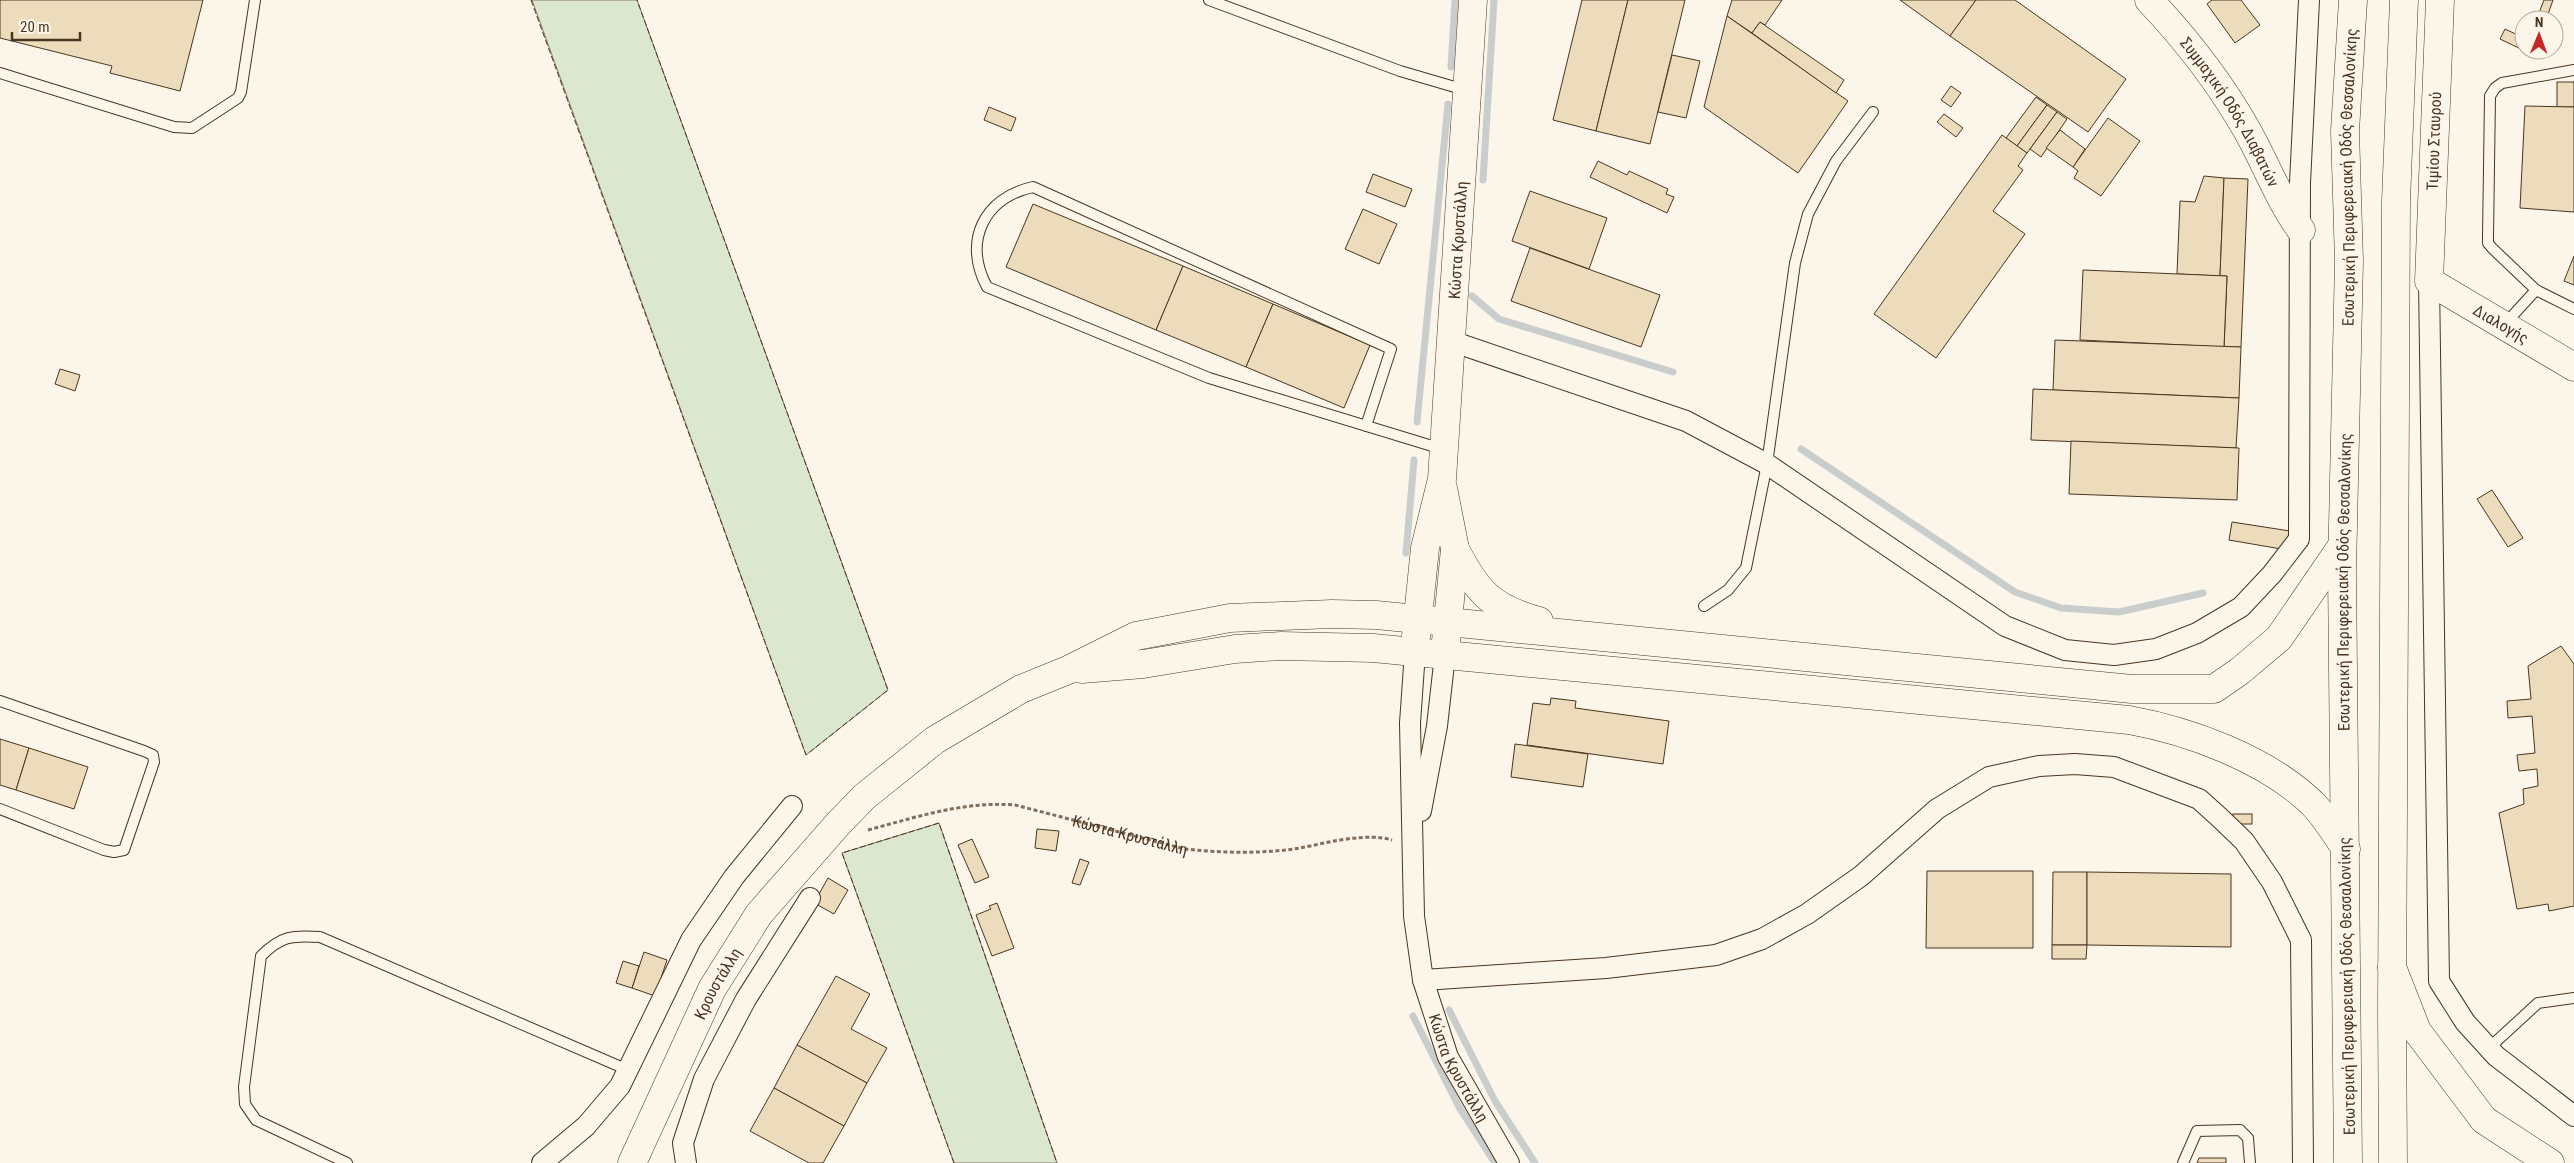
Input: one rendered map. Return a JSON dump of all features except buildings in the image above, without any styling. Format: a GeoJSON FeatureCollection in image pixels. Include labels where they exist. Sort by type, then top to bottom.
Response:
{"type":"FeatureCollection","features":[{"type":"Feature","properties":{"kind":"main road","name":"Κώστα Κρυστάλλη"},"geometry":{"type":"LineString","coordinates":[[1415,652],[1425,548],[1442,479],[1473,0]]}},
{"type":"Feature","properties":{"kind":"main road","name":"Συμμαχική Οδός Διαβατών"},"geometry":{"type":"LineString","coordinates":[[2149,0],[2183,39],[2229,101],[2301,230]]}},
{"type":"Feature","properties":{"kind":"main road","name":"Εσωτερική Περιφερειακή Οδός Θεσσαλονίκης"},"geometry":{"type":"LineString","coordinates":[[2348,1163],[2342,546],[2349,261],[2345,131],[2353,0]]}},
{"type":"Feature","properties":{"kind":"main road"},"geometry":{"type":"LineString","coordinates":[[2394,1163],[2392,967],[2396,201],[2404,0]]}},
{"type":"Feature","properties":{"kind":"main road","name":"Τιμίου Σταυρού"},"geometry":{"type":"LineString","coordinates":[[2428,281],[2440,0]]}},
{"type":"Feature","properties":{"kind":"main road","name":"Διαλογής"},"geometry":{"type":"LineString","coordinates":[[2428,281],[2574,367]]}},
{"type":"Feature","properties":{"kind":"main road","name":"Κώστα Κρυστάλλη"},"geometry":{"type":"LineString","coordinates":[[1442,479],[1455,549],[1445,655]]}},
{"type":"Feature","properties":{"kind":"main road"},"geometry":{"type":"LineString","coordinates":[[1068,670],[1136,636],[1182,626],[1230,618],[1332,614],[1418,619],[1604,639],[2132,689],[2214,689],[2240,672],[2279,638],[2342,546]]}},
{"type":"Feature","properties":{"kind":"main road"},"geometry":{"type":"LineString","coordinates":[[1455,549],[1469,577],[1482,592],[1501,607],[1522,616],[1604,639]]}},
{"type":"Feature","properties":{"kind":"main road"},"geometry":{"type":"LineString","coordinates":[[1068,670],[1142,664],[1235,649],[1327,646],[1415,652],[2129,720],[2162,726],[2249,759],[2279,778],[2311,803],[2328,822],[2346,849]]}},
{"type":"Feature","properties":{"kind":"main road","name":"Κρουστάλλη"},"geometry":{"type":"LineString","coordinates":[[632,1163],[712,989],[759,914],[848,828],[899,767],[935,740],[1021,689],[1068,670]]}},
{"type":"Feature","properties":{"kind":"main road"},"geometry":{"type":"LineString","coordinates":[[2392,967],[2417,1031],[2484,1120],[2550,1163]]}},
{"type":"Feature","properties":{"kind":"street"},"geometry":{"type":"LineString","coordinates":[[1451,341],[1686,421],[1767,464],[2005,626],[2065,650],[2114,655],[2156,649],[2197,632],[2241,608],[2272,574],[2299,539],[2300,183],[2309,0]]}},
{"type":"Feature","properties":{"kind":"street"},"geometry":{"type":"LineString","coordinates":[[2428,281],[2439,981],[2465,1022],[2489,1048],[2574,1116]]}},
{"type":"Feature","properties":{"kind":"street","name":"Κώστα Κρυστάλλη"},"geometry":{"type":"LineString","coordinates":[[1415,652],[1410,723],[1414,916],[1423,980],[1448,1057],[1509,1163]]}},
{"type":"Feature","properties":{"kind":"street","name":"Κώστα Κρυστάλλη"},"geometry":{"type":"LineString","coordinates":[[1414,847],[1437,726],[1445,655]]}},
{"type":"Feature","properties":{"kind":"street"},"geometry":{"type":"LineString","coordinates":[[1423,980],[1606,968],[1716,955],[1762,938],[1807,914],[1861,876],[1937,809],[1989,777],[2039,766],[2075,764],[2114,767],[2199,799],[2219,817],[2244,841],[2272,882],[2301,940],[2303,1163]]}},
{"type":"Feature","properties":{"kind":"street"},"geometry":{"type":"LineString","coordinates":[[542,1163],[586,1126],[620,1086],[691,940],[734,877],[792,806]]}},
{"type":"Feature","properties":{"kind":"street"},"geometry":{"type":"LineString","coordinates":[[686,1163],[683,1143],[704,1079],[746,999],[810,898]]}},
{"type":"Feature","properties":{"kind":"lane"},"geometry":{"type":"LineString","coordinates":[[0,73],[174,127],[192,128],[238,98],[241,92],[255,0]]}},
{"type":"Feature","properties":{"kind":"lane"},"geometry":{"type":"LineString","coordinates":[[1209,0],[1400,72],[1466,90]]}},
{"type":"Feature","properties":{"kind":"lane"},"geometry":{"type":"LineString","coordinates":[[2574,70],[2502,83],[2495,88],[2490,96],[2488,243],[2536,290],[2574,309]]}},
{"type":"Feature","properties":{"kind":"lane"},"geometry":{"type":"LineString","coordinates":[[1704,606],[1728,590],[1746,568],[1767,464],[1795,263],[1808,214],[1836,161],[1873,112]]}},
{"type":"Feature","properties":{"kind":"lane"},"geometry":{"type":"LineString","coordinates":[[1366,426],[1391,349],[1033,188],[1019,190],[996,204],[981,226],[976,251],[981,276],[987,287],[1209,378],[1444,450]]}},
{"type":"Feature","properties":{"kind":"lane"},"geometry":{"type":"LineString","coordinates":[[2504,326],[2536,290]]}},
{"type":"Feature","properties":{"kind":"lane"},"geometry":{"type":"LineString","coordinates":[[0,701],[144,751],[153,755],[154,762],[124,850],[114,852],[104,850],[0,809]]}},
{"type":"Feature","properties":{"kind":"lane"},"geometry":{"type":"LineString","coordinates":[[348,1163],[256,1120],[245,1104],[244,1087],[261,956],[275,942],[299,936],[320,937],[628,1070]]}},
{"type":"Feature","properties":{"kind":"lane"},"geometry":{"type":"LineString","coordinates":[[2489,1048],[2538,1003],[2574,998]]}},
{"type":"Feature","properties":{"kind":"lane"},"geometry":{"type":"LineString","coordinates":[[2183,1163],[2197,1131],[2214,1129],[2240,1130],[2248,1138],[2250,1163]]}},
{"type":"Feature","properties":{"kind":"path","name":"Κώστα Κρυστάλλη"},"geometry":{"type":"LineString","coordinates":[[848,828],[950,808],[992,804],[1015,805],[1185,849],[1213,852],[1299,848],[1345,838],[1388,839],[1414,847]]}},
{"type":"Feature","properties":{"kind":"green space"},"geometry":{"type":"Polygon","coordinates":[[[532,0],[637,0],[888,690],[806,755],[532,0]]]}},
{"type":"Feature","properties":{"kind":"green space"},"geometry":{"type":"Polygon","coordinates":[[[939,823],[1057,1163],[954,1163],[842,853],[939,823]]]}},
{"type":"Feature","properties":{"kind":"waterway"},"geometry":{"type":"LineString","coordinates":[[1451,67],[1455,0]]}},
{"type":"Feature","properties":{"kind":"waterway"},"geometry":{"type":"LineString","coordinates":[[1483,180],[1494,0]]}},
{"type":"Feature","properties":{"kind":"waterway"},"geometry":{"type":"LineString","coordinates":[[1417,422],[1448,104]]}},
{"type":"Feature","properties":{"kind":"waterway"},"geometry":{"type":"LineString","coordinates":[[1472,296],[1499,319],[1673,372]]}},
{"type":"Feature","properties":{"kind":"waterway"},"geometry":{"type":"LineString","coordinates":[[1801,449],[2015,592],[2061,608],[2119,612],[2203,593]]}},
{"type":"Feature","properties":{"kind":"waterway"},"geometry":{"type":"LineString","coordinates":[[1406,553],[1414,460]]}},
{"type":"Feature","properties":{"kind":"waterway"},"geometry":{"type":"LineString","coordinates":[[1449,1010],[1495,1101],[1535,1163]]}},
{"type":"Feature","properties":{"kind":"waterway"},"geometry":{"type":"LineString","coordinates":[[1413,1016],[1459,1107],[1495,1163]]}},
{"type":"Feature","properties":{"kind":"fence"},"geometry":{"type":"LineString","coordinates":[[531,0],[806,755],[888,690],[637,0]]}},
{"type":"Feature","properties":{"kind":"fence"},"geometry":{"type":"LineString","coordinates":[[954,1163],[842,853],[939,823],[1057,1163]]}}]}
